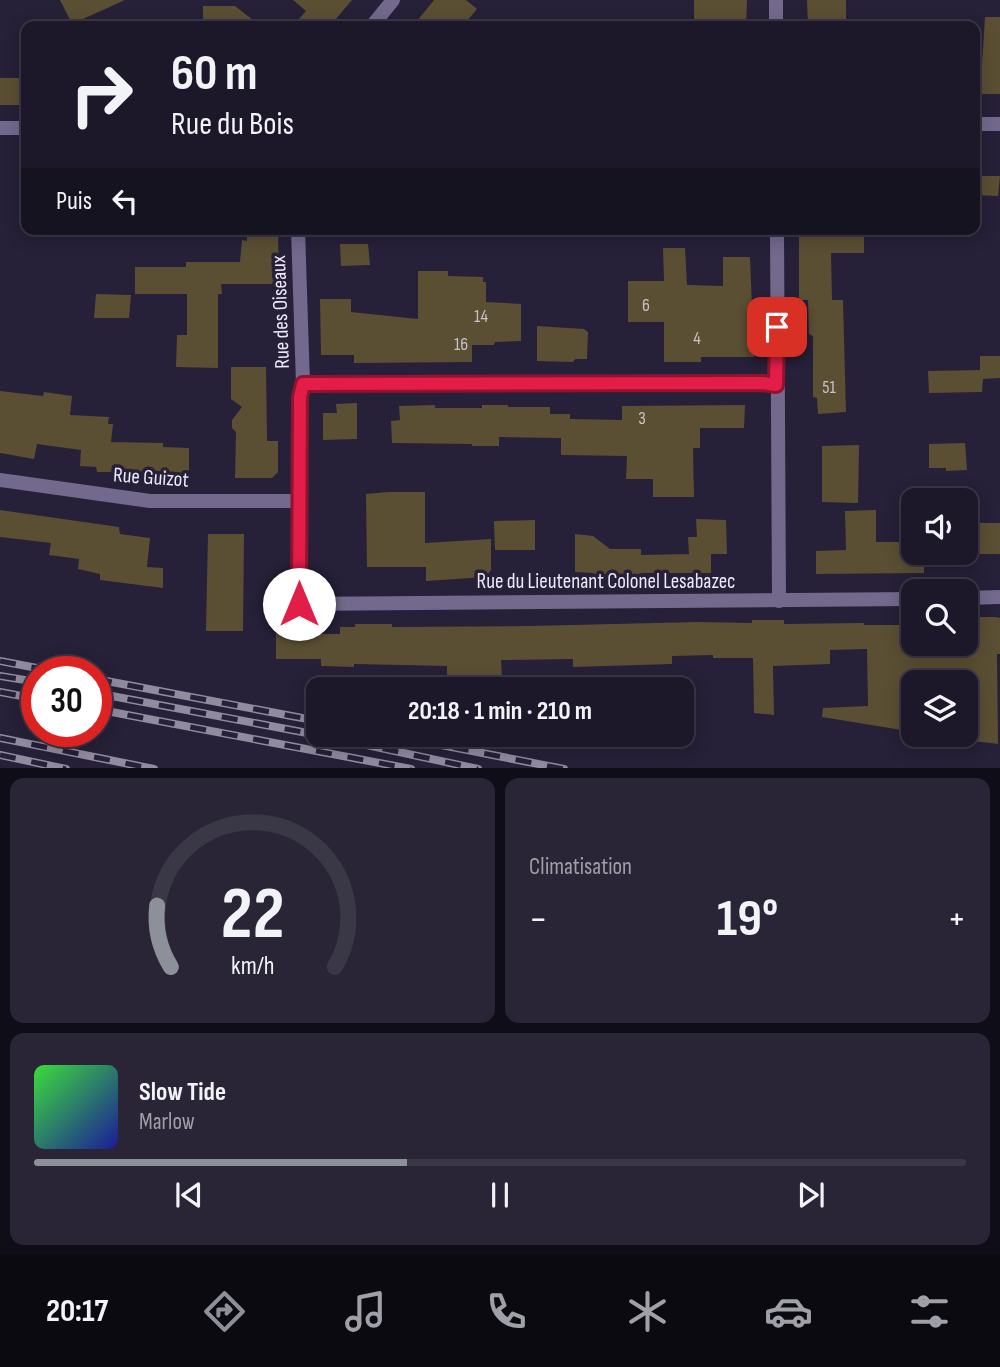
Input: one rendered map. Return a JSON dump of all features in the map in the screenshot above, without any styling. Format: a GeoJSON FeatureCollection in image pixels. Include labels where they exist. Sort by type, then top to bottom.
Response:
{"type":"FeatureCollection","features":[{"type":"Feature","properties":{"kind":"street"},"geometry":{"type":"LineString","coordinates":[[376,21],[393,0]]}},
{"type":"Feature","properties":{"kind":"street"},"geometry":{"type":"LineString","coordinates":[[776,0],[776,21]]}},
{"type":"Feature","properties":{"kind":"street"},"geometry":{"type":"LineString","coordinates":[[980,124],[1000,124]]}},
{"type":"Feature","properties":{"kind":"street"},"geometry":{"type":"LineString","coordinates":[[0,128],[21,128]]}},
{"type":"Feature","properties":{"kind":"street","name":"Rue des Oiseaux"},"geometry":{"type":"LineString","coordinates":[[298,235],[303,384],[300,397],[299,604]]}},
{"type":"Feature","properties":{"kind":"street"},"geometry":{"type":"LineString","coordinates":[[777,235],[779,601]]}},
{"type":"Feature","properties":{"kind":"street"},"geometry":{"type":"LineString","coordinates":[[303,384],[776,385]]}},
{"type":"Feature","properties":{"kind":"street","name":"Rue Guizot"},"geometry":{"type":"LineString","coordinates":[[0,480],[150,501],[300,501]]}},
{"type":"Feature","properties":{"kind":"street"},"geometry":{"type":"LineString","coordinates":[[978,598],[1000,597]]}},
{"type":"Feature","properties":{"kind":"street","name":"Rue du Lieutenant Colonel Lesabazec"},"geometry":{"type":"LineString","coordinates":[[299,604],[901,599]]}},
{"type":"Feature","properties":{"kind":"building"},"geometry":{"type":"Polygon","coordinates":[[[60,0],[125,0],[79,21],[70,21],[60,0]]]}},
{"type":"Feature","properties":{"kind":"building"},"geometry":{"type":"Polygon","coordinates":[[[293,0],[352,0],[334,21],[297,21],[306,11],[293,0]]]}},
{"type":"Feature","properties":{"kind":"building"},"geometry":{"type":"Polygon","coordinates":[[[434,0],[466,0],[477,9],[467,21],[417,21],[434,0]]]}},
{"type":"Feature","properties":{"kind":"building"},"geometry":{"type":"Polygon","coordinates":[[[694,0],[747,0],[746,21],[694,21],[694,0]]]}},
{"type":"Feature","properties":{"kind":"building"},"geometry":{"type":"Polygon","coordinates":[[[807,0],[846,0],[846,21],[808,21],[807,0]]]}},
{"type":"Feature","properties":{"kind":"building"},"geometry":{"type":"Polygon","coordinates":[[[203,6],[235,6],[254,21],[203,21],[203,6]]]}},
{"type":"Feature","properties":{"kind":"building"},"geometry":{"type":"Polygon","coordinates":[[[985,17],[1000,17],[1000,94],[980,94],[985,17]]]}},
{"type":"Feature","properties":{"kind":"building"},"geometry":{"type":"Polygon","coordinates":[[[0,78],[21,78],[21,105],[0,105],[0,78]]]}},
{"type":"Feature","properties":{"kind":"building"},"geometry":{"type":"Polygon","coordinates":[[[980,176],[1000,176],[998,196],[980,195],[980,176]]]}},
{"type":"Feature","properties":{"kind":"building"},"geometry":{"type":"Polygon","coordinates":[[[247,235],[278,235],[279,284],[221,284],[222,294],[218,294],[218,368],[176,367],[177,335],[187,335],[187,294],[135,294],[135,267],[186,267],[186,262],[240,262],[242,240],[247,241],[247,235]]]}},
{"type":"Feature","properties":{"kind":"building"},"geometry":{"type":"Polygon","coordinates":[[[799,235],[864,235],[864,253],[831,253],[832,300],[843,300],[846,412],[818,414],[817,398],[813,397],[813,336],[809,334],[808,300],[799,300],[799,235]]]}},
{"type":"Feature","properties":{"kind":"building"},"geometry":{"type":"Polygon","coordinates":[[[340,244],[368,244],[370,265],[341,266],[340,244]]]}},
{"type":"Feature","properties":{"kind":"building"},"geometry":{"type":"Polygon","coordinates":[[[663,248],[685,248],[687,285],[723,286],[723,257],[750,257],[754,357],[701,357],[701,362],[664,362],[664,322],[628,322],[628,281],[664,281],[663,248]]]}},
{"type":"Feature","properties":{"kind":"building"},"geometry":{"type":"Polygon","coordinates":[[[418,271],[448,271],[448,276],[483,277],[483,282],[486,282],[486,302],[521,304],[521,341],[472,345],[472,362],[354,363],[354,355],[321,355],[320,299],[351,299],[351,312],[418,319],[418,271]]]}},
{"type":"Feature","properties":{"kind":"building"},"geometry":{"type":"Polygon","coordinates":[[[96,294],[131,295],[129,318],[94,318],[96,294]]]}},
{"type":"Feature","properties":{"kind":"building"},"geometry":{"type":"Polygon","coordinates":[[[537,326],[584,329],[588,332],[587,359],[575,359],[573,362],[537,361],[537,326]]]}},
{"type":"Feature","properties":{"kind":"building"},"geometry":{"type":"Polygon","coordinates":[[[980,356],[1000,356],[1000,378],[983,379],[982,392],[929,393],[928,371],[980,370],[980,356]]]}},
{"type":"Feature","properties":{"kind":"building"},"geometry":{"type":"Polygon","coordinates":[[[231,367],[266,367],[267,441],[278,441],[278,472],[272,478],[235,478],[236,432],[232,428],[232,420],[242,407],[231,399],[231,367]]]}},
{"type":"Feature","properties":{"kind":"building"},"geometry":{"type":"Polygon","coordinates":[[[0,391],[72,396],[70,415],[109,417],[108,424],[113,424],[111,442],[163,443],[163,447],[189,448],[189,478],[176,478],[172,484],[159,472],[97,472],[96,467],[80,466],[81,450],[37,444],[34,459],[0,453],[0,391]]]}},
{"type":"Feature","properties":{"kind":"building"},"geometry":{"type":"Polygon","coordinates":[[[357,403],[357,439],[323,440],[323,413],[337,413],[336,404],[357,403]]]}},
{"type":"Feature","properties":{"kind":"building"},"geometry":{"type":"Polygon","coordinates":[[[435,405],[435,408],[482,408],[482,405],[550,407],[550,414],[570,414],[570,419],[622,420],[622,406],[745,405],[744,428],[700,428],[700,448],[693,448],[694,497],[653,497],[653,479],[626,479],[627,456],[561,455],[561,438],[499,437],[499,446],[392,443],[391,421],[400,420],[399,406],[435,405]]]}},
{"type":"Feature","properties":{"kind":"building"},"geometry":{"type":"Polygon","coordinates":[[[965,443],[967,470],[946,471],[946,468],[929,468],[929,444],[965,443]]]}},
{"type":"Feature","properties":{"kind":"building"},"geometry":{"type":"Polygon","coordinates":[[[859,445],[858,503],[822,502],[822,446],[859,445]]]}},
{"type":"Feature","properties":{"kind":"building"},"geometry":{"type":"Polygon","coordinates":[[[425,492],[425,543],[491,539],[491,570],[486,577],[426,581],[426,567],[367,567],[366,494],[425,492]]]}},
{"type":"Feature","properties":{"kind":"building"},"geometry":{"type":"Polygon","coordinates":[[[0,510],[119,527],[120,534],[150,538],[147,567],[163,568],[163,588],[100,580],[100,574],[78,569],[79,559],[49,555],[51,543],[0,537],[0,510]]]}},
{"type":"Feature","properties":{"kind":"building"},"geometry":{"type":"Polygon","coordinates":[[[876,510],[876,542],[901,542],[901,565],[924,565],[924,573],[816,574],[816,551],[846,550],[845,511],[876,510]]]}},
{"type":"Feature","properties":{"kind":"building"},"geometry":{"type":"Polygon","coordinates":[[[696,519],[726,520],[727,554],[711,554],[711,573],[641,573],[641,579],[593,579],[593,573],[575,572],[575,534],[593,536],[610,549],[641,549],[641,555],[689,554],[688,537],[697,537],[696,519]]]}},
{"type":"Feature","properties":{"kind":"building"},"geometry":{"type":"Polygon","coordinates":[[[535,520],[535,550],[495,550],[494,521],[535,520]]]}},
{"type":"Feature","properties":{"kind":"building"},"geometry":{"type":"Polygon","coordinates":[[[978,523],[1000,523],[1000,554],[978,554],[978,523]]]}},
{"type":"Feature","properties":{"kind":"building"},"geometry":{"type":"Polygon","coordinates":[[[208,534],[244,534],[243,631],[206,631],[208,534]]]}},
{"type":"Feature","properties":{"kind":"building"},"geometry":{"type":"Polygon","coordinates":[[[285,597],[293,634],[340,634],[340,627],[355,627],[355,624],[392,624],[392,627],[530,626],[752,623],[752,620],[784,620],[784,624],[901,625],[901,656],[978,656],[978,617],[996,617],[1000,618],[1000,654],[997,654],[998,744],[978,742],[978,670],[901,670],[901,730],[822,717],[823,708],[868,706],[867,649],[830,650],[830,664],[773,666],[774,715],[754,713],[753,658],[672,656],[672,664],[573,667],[573,659],[501,660],[502,677],[447,677],[447,666],[321,666],[321,659],[276,659],[276,598],[285,597]]]}},
{"type":"Feature","properties":{"kind":"railway"},"geometry":{"type":"LineString","coordinates":[[0,661],[21,665]]}},
{"type":"Feature","properties":{"kind":"railway"},"geometry":{"type":"LineString","coordinates":[[0,676],[21,679]]}},
{"type":"Feature","properties":{"kind":"railway"},"geometry":{"type":"LineString","coordinates":[[112,682],[306,719]]}},
{"type":"Feature","properties":{"kind":"railway"},"geometry":{"type":"LineString","coordinates":[[0,692],[21,696]]}},
{"type":"Feature","properties":{"kind":"railway"},"geometry":{"type":"LineString","coordinates":[[112,696],[306,733]]}},
{"type":"Feature","properties":{"kind":"railway"},"geometry":{"type":"LineString","coordinates":[[112,712],[406,768]]}},
{"type":"Feature","properties":{"kind":"railway"},"geometry":{"type":"LineString","coordinates":[[0,738],[149,768]]}},
{"type":"Feature","properties":{"kind":"railway"},"geometry":{"type":"LineString","coordinates":[[376,747],[473,768]]}},
{"type":"Feature","properties":{"kind":"railway"},"geometry":{"type":"LineString","coordinates":[[451,747],[559,768]]}},
{"type":"Feature","properties":{"kind":"railway"},"geometry":{"type":"LineString","coordinates":[[0,755],[61,768]]}},
{"type":"Feature","properties":{"kind":"route"},"geometry":{"type":"LineString","coordinates":[[299,604],[300,397],[303,384],[776,385],[777,327]]}}]}
